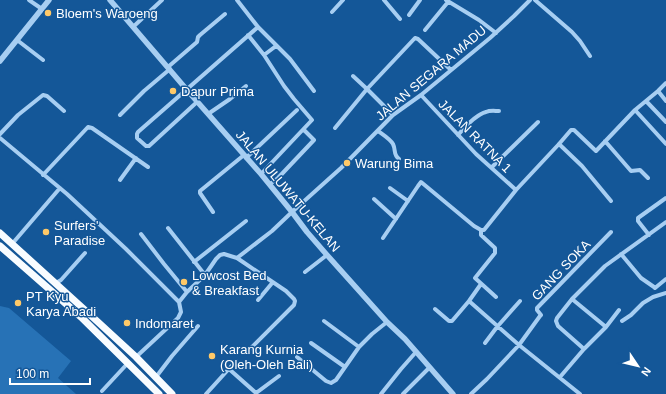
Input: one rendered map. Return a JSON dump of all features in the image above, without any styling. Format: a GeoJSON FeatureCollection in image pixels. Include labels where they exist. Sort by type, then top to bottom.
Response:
{"type":"FeatureCollection","features":[{"type":"Feature","properties":{"kind":"highway"},"geometry":{"type":"LineString","coordinates":[[0,233],[56,283],[156,377],[172,394]]}},
{"type":"Feature","properties":{"kind":"highway"},"geometry":{"type":"LineString","coordinates":[[0,246],[81,317],[159,394]]}},
{"type":"Feature","properties":{"kind":"street"},"geometry":{"type":"LineString","coordinates":[[29,0],[42,9]]}},
{"type":"Feature","properties":{"kind":"street"},"geometry":{"type":"LineString","coordinates":[[0,61],[49,0]]}},
{"type":"Feature","properties":{"kind":"street","name":"JALAN ULUWATU-KELAN"},"geometry":{"type":"LineString","coordinates":[[110,0],[197,102],[262,174],[307,232],[327,255],[387,322],[405,339],[453,394]]}},
{"type":"Feature","properties":{"kind":"street"},"geometry":{"type":"LineString","coordinates":[[133,27],[162,0]]}},
{"type":"Feature","properties":{"kind":"street"},"geometry":{"type":"LineString","coordinates":[[237,0],[258,27],[290,59],[314,91]]}},
{"type":"Feature","properties":{"kind":"street"},"geometry":{"type":"LineString","coordinates":[[332,12],[343,0]]}},
{"type":"Feature","properties":{"kind":"street"},"geometry":{"type":"LineString","coordinates":[[384,0],[400,19]]}},
{"type":"Feature","properties":{"kind":"street"},"geometry":{"type":"LineString","coordinates":[[409,15],[420,0]]}},
{"type":"Feature","properties":{"kind":"street","name":"JALAN SEGARA MADU"},"geometry":{"type":"LineString","coordinates":[[237,258],[272,231],[341,168],[393,115],[421,95],[451,70],[496,32],[530,0]]}},
{"type":"Feature","properties":{"kind":"street"},"geometry":{"type":"LineString","coordinates":[[535,0],[580,40],[590,56]]}},
{"type":"Feature","properties":{"kind":"street"},"geometry":{"type":"LineString","coordinates":[[425,30],[447,1],[496,32]]}},
{"type":"Feature","properties":{"kind":"street"},"geometry":{"type":"LineString","coordinates":[[120,116],[144,91],[197,42],[199,36],[225,14]]}},
{"type":"Feature","properties":{"kind":"street"},"geometry":{"type":"LineString","coordinates":[[197,102],[149,146],[146,146],[137,138],[138,132],[258,27]]}},
{"type":"Feature","properties":{"kind":"street"},"geometry":{"type":"LineString","coordinates":[[248,35],[264,55],[294,100],[312,119],[304,130],[262,174]]}},
{"type":"Feature","properties":{"kind":"street"},"geometry":{"type":"LineString","coordinates":[[335,128],[367,89],[415,38],[451,70]]}},
{"type":"Feature","properties":{"kind":"street"},"geometry":{"type":"LineString","coordinates":[[17,40],[43,60]]}},
{"type":"Feature","properties":{"kind":"street"},"geometry":{"type":"LineString","coordinates":[[264,55],[276,46]]}},
{"type":"Feature","properties":{"kind":"street"},"geometry":{"type":"LineString","coordinates":[[352,76],[393,115]]}},
{"type":"Feature","properties":{"kind":"street"},"geometry":{"type":"LineString","coordinates":[[481,230],[484,230],[516,190],[572,130],[574,130],[596,151],[635,110],[666,83]]}},
{"type":"Feature","properties":{"kind":"street"},"geometry":{"type":"LineString","coordinates":[[208,114],[246,86]]}},
{"type":"Feature","properties":{"kind":"street"},"geometry":{"type":"LineString","coordinates":[[658,91],[666,101]]}},
{"type":"Feature","properties":{"kind":"street"},"geometry":{"type":"LineString","coordinates":[[0,134],[18,115],[43,95],[47,96],[64,111]]}},
{"type":"Feature","properties":{"kind":"street","name":"JALAN RATNA 1"},"geometry":{"type":"LineString","coordinates":[[421,95],[476,154],[516,190]]}},
{"type":"Feature","properties":{"kind":"street"},"geometry":{"type":"LineString","coordinates":[[646,101],[666,122]]}},
{"type":"Feature","properties":{"kind":"street"},"geometry":{"type":"LineString","coordinates":[[213,212],[200,191],[245,156],[297,110]]}},
{"type":"Feature","properties":{"kind":"street"},"geometry":{"type":"LineString","coordinates":[[635,110],[666,144]]}},
{"type":"Feature","properties":{"kind":"street"},"geometry":{"type":"LineString","coordinates":[[458,135],[486,111],[499,111]]}},
{"type":"Feature","properties":{"kind":"street"},"geometry":{"type":"LineString","coordinates":[[492,167],[538,122]]}},
{"type":"Feature","properties":{"kind":"street"},"geometry":{"type":"LineString","coordinates":[[43,175],[88,127],[92,128],[148,167]]}},
{"type":"Feature","properties":{"kind":"street"},"geometry":{"type":"LineString","coordinates":[[270,184],[278,178],[314,140],[304,130]]}},
{"type":"Feature","properties":{"kind":"street"},"geometry":{"type":"LineString","coordinates":[[378,131],[392,143],[396,157],[399,159]]}},
{"type":"Feature","properties":{"kind":"street"},"geometry":{"type":"LineString","coordinates":[[0,138],[67,194],[180,302],[181,312],[178,318],[136,358]]}},
{"type":"Feature","properties":{"kind":"street"},"geometry":{"type":"LineString","coordinates":[[606,141],[631,171],[640,170],[648,178]]}},
{"type":"Feature","properties":{"kind":"street"},"geometry":{"type":"LineString","coordinates":[[559,144],[582,166],[611,201]]}},
{"type":"Feature","properties":{"kind":"street"},"geometry":{"type":"LineString","coordinates":[[120,180],[136,158]]}},
{"type":"Feature","properties":{"kind":"street"},"geometry":{"type":"LineString","coordinates":[[383,238],[422,182],[474,226],[481,230]]}},
{"type":"Feature","properties":{"kind":"street"},"geometry":{"type":"LineString","coordinates":[[12,244],[60,188]]}},
{"type":"Feature","properties":{"kind":"street"},"geometry":{"type":"LineString","coordinates":[[390,188],[408,201]]}},
{"type":"Feature","properties":{"kind":"street"},"geometry":{"type":"LineString","coordinates":[[649,235],[637,219],[639,216],[666,198]]}},
{"type":"Feature","properties":{"kind":"street"},"geometry":{"type":"LineString","coordinates":[[374,199],[396,219]]}},
{"type":"Feature","properties":{"kind":"street"},"geometry":{"type":"LineString","coordinates":[[194,262],[246,221]]}},
{"type":"Feature","properties":{"kind":"street"},"geometry":{"type":"LineString","coordinates":[[584,349],[558,326],[556,322],[557,318],[572,299],[599,272],[621,254],[666,222]]}},
{"type":"Feature","properties":{"kind":"street"},"geometry":{"type":"LineString","coordinates":[[168,228],[205,276]]}},
{"type":"Feature","properties":{"kind":"street"},"geometry":{"type":"LineString","coordinates":[[481,230],[481,235],[494,246],[496,250],[476,279],[496,297]]}},
{"type":"Feature","properties":{"kind":"street","name":"GANG SOKA"},"geometry":{"type":"LineString","coordinates":[[471,394],[519,345],[541,316],[537,308],[611,232]]}},
{"type":"Feature","properties":{"kind":"street"},"geometry":{"type":"LineString","coordinates":[[141,234],[187,292]]}},
{"type":"Feature","properties":{"kind":"street"},"geometry":{"type":"LineString","coordinates":[[56,283],[61,280],[85,253]]}},
{"type":"Feature","properties":{"kind":"street"},"geometry":{"type":"LineString","coordinates":[[180,302],[187,292],[205,276],[220,255],[226,254],[237,258],[273,282],[294,299],[295,303],[247,352]]}},
{"type":"Feature","properties":{"kind":"street"},"geometry":{"type":"LineString","coordinates":[[621,254],[642,278],[654,288],[666,279]]}},
{"type":"Feature","properties":{"kind":"street"},"geometry":{"type":"LineString","coordinates":[[305,272],[327,255]]}},
{"type":"Feature","properties":{"kind":"street"},"geometry":{"type":"LineString","coordinates":[[258,300],[273,282]]}},
{"type":"Feature","properties":{"kind":"street"},"geometry":{"type":"LineString","coordinates":[[435,309],[447,320],[450,321],[454,319],[481,284]]}},
{"type":"Feature","properties":{"kind":"street"},"geometry":{"type":"LineString","coordinates":[[622,321],[631,315],[642,303],[653,297],[666,293]]}},
{"type":"Feature","properties":{"kind":"street"},"geometry":{"type":"LineString","coordinates":[[572,299],[606,327]]}},
{"type":"Feature","properties":{"kind":"street"},"geometry":{"type":"LineString","coordinates":[[469,301],[497,327],[580,394]]}},
{"type":"Feature","properties":{"kind":"street"},"geometry":{"type":"LineString","coordinates":[[485,343],[520,301]]}},
{"type":"Feature","properties":{"kind":"street"},"geometry":{"type":"LineString","coordinates":[[560,377],[584,349],[606,327],[619,310]]}},
{"type":"Feature","properties":{"kind":"street"},"geometry":{"type":"LineString","coordinates":[[324,321],[359,347]]}},
{"type":"Feature","properties":{"kind":"street"},"geometry":{"type":"LineString","coordinates":[[297,358],[326,381],[330,383],[333,382],[336,380],[359,347],[387,322]]}},
{"type":"Feature","properties":{"kind":"street"},"geometry":{"type":"LineString","coordinates":[[156,377],[198,326]]}},
{"type":"Feature","properties":{"kind":"street"},"geometry":{"type":"LineString","coordinates":[[311,343],[345,367]]}},
{"type":"Feature","properties":{"kind":"street"},"geometry":{"type":"LineString","coordinates":[[381,394],[416,352]]}},
{"type":"Feature","properties":{"kind":"street"},"geometry":{"type":"LineString","coordinates":[[206,394],[236,361]]}},
{"type":"Feature","properties":{"kind":"street"},"geometry":{"type":"LineString","coordinates":[[102,391],[128,363]]}},
{"type":"Feature","properties":{"kind":"street"},"geometry":{"type":"LineString","coordinates":[[403,394],[429,368]]}},
{"type":"Feature","properties":{"kind":"street"},"geometry":{"type":"LineString","coordinates":[[229,369],[256,393],[279,376]]}},
{"type":"Feature","properties":{"kind":"shaded area"},"geometry":{"type":"Polygon","coordinates":[[[0,306],[9,308],[71,361],[58,378],[76,394],[0,394],[0,306]]]}},
{"type":"Feature","properties":{"kind":"place","name":"Bloem's Waroeng"},"geometry":{"type":"Point","coordinates":[48,13]}},
{"type":"Feature","properties":{"kind":"place","name":"Dapur Prima"},"geometry":{"type":"Point","coordinates":[173,91]}},
{"type":"Feature","properties":{"kind":"place","name":"Warung Bima"},"geometry":{"type":"Point","coordinates":[347,163]}},
{"type":"Feature","properties":{"kind":"place","name":"Surfers' Paradise"},"geometry":{"type":"Point","coordinates":[46,232]}},
{"type":"Feature","properties":{"kind":"place","name":"Lowcost Bed & Breakfast"},"geometry":{"type":"Point","coordinates":[184,282]}},
{"type":"Feature","properties":{"kind":"place","name":"PT Kyu Karya Abadi"},"geometry":{"type":"Point","coordinates":[18,303]}},
{"type":"Feature","properties":{"kind":"place","name":"Indomaret"},"geometry":{"type":"Point","coordinates":[127,323]}},
{"type":"Feature","properties":{"kind":"place","name":"Karang Kurnia (Oleh-Oleh Bali)"},"geometry":{"type":"Point","coordinates":[212,356]}}]}
